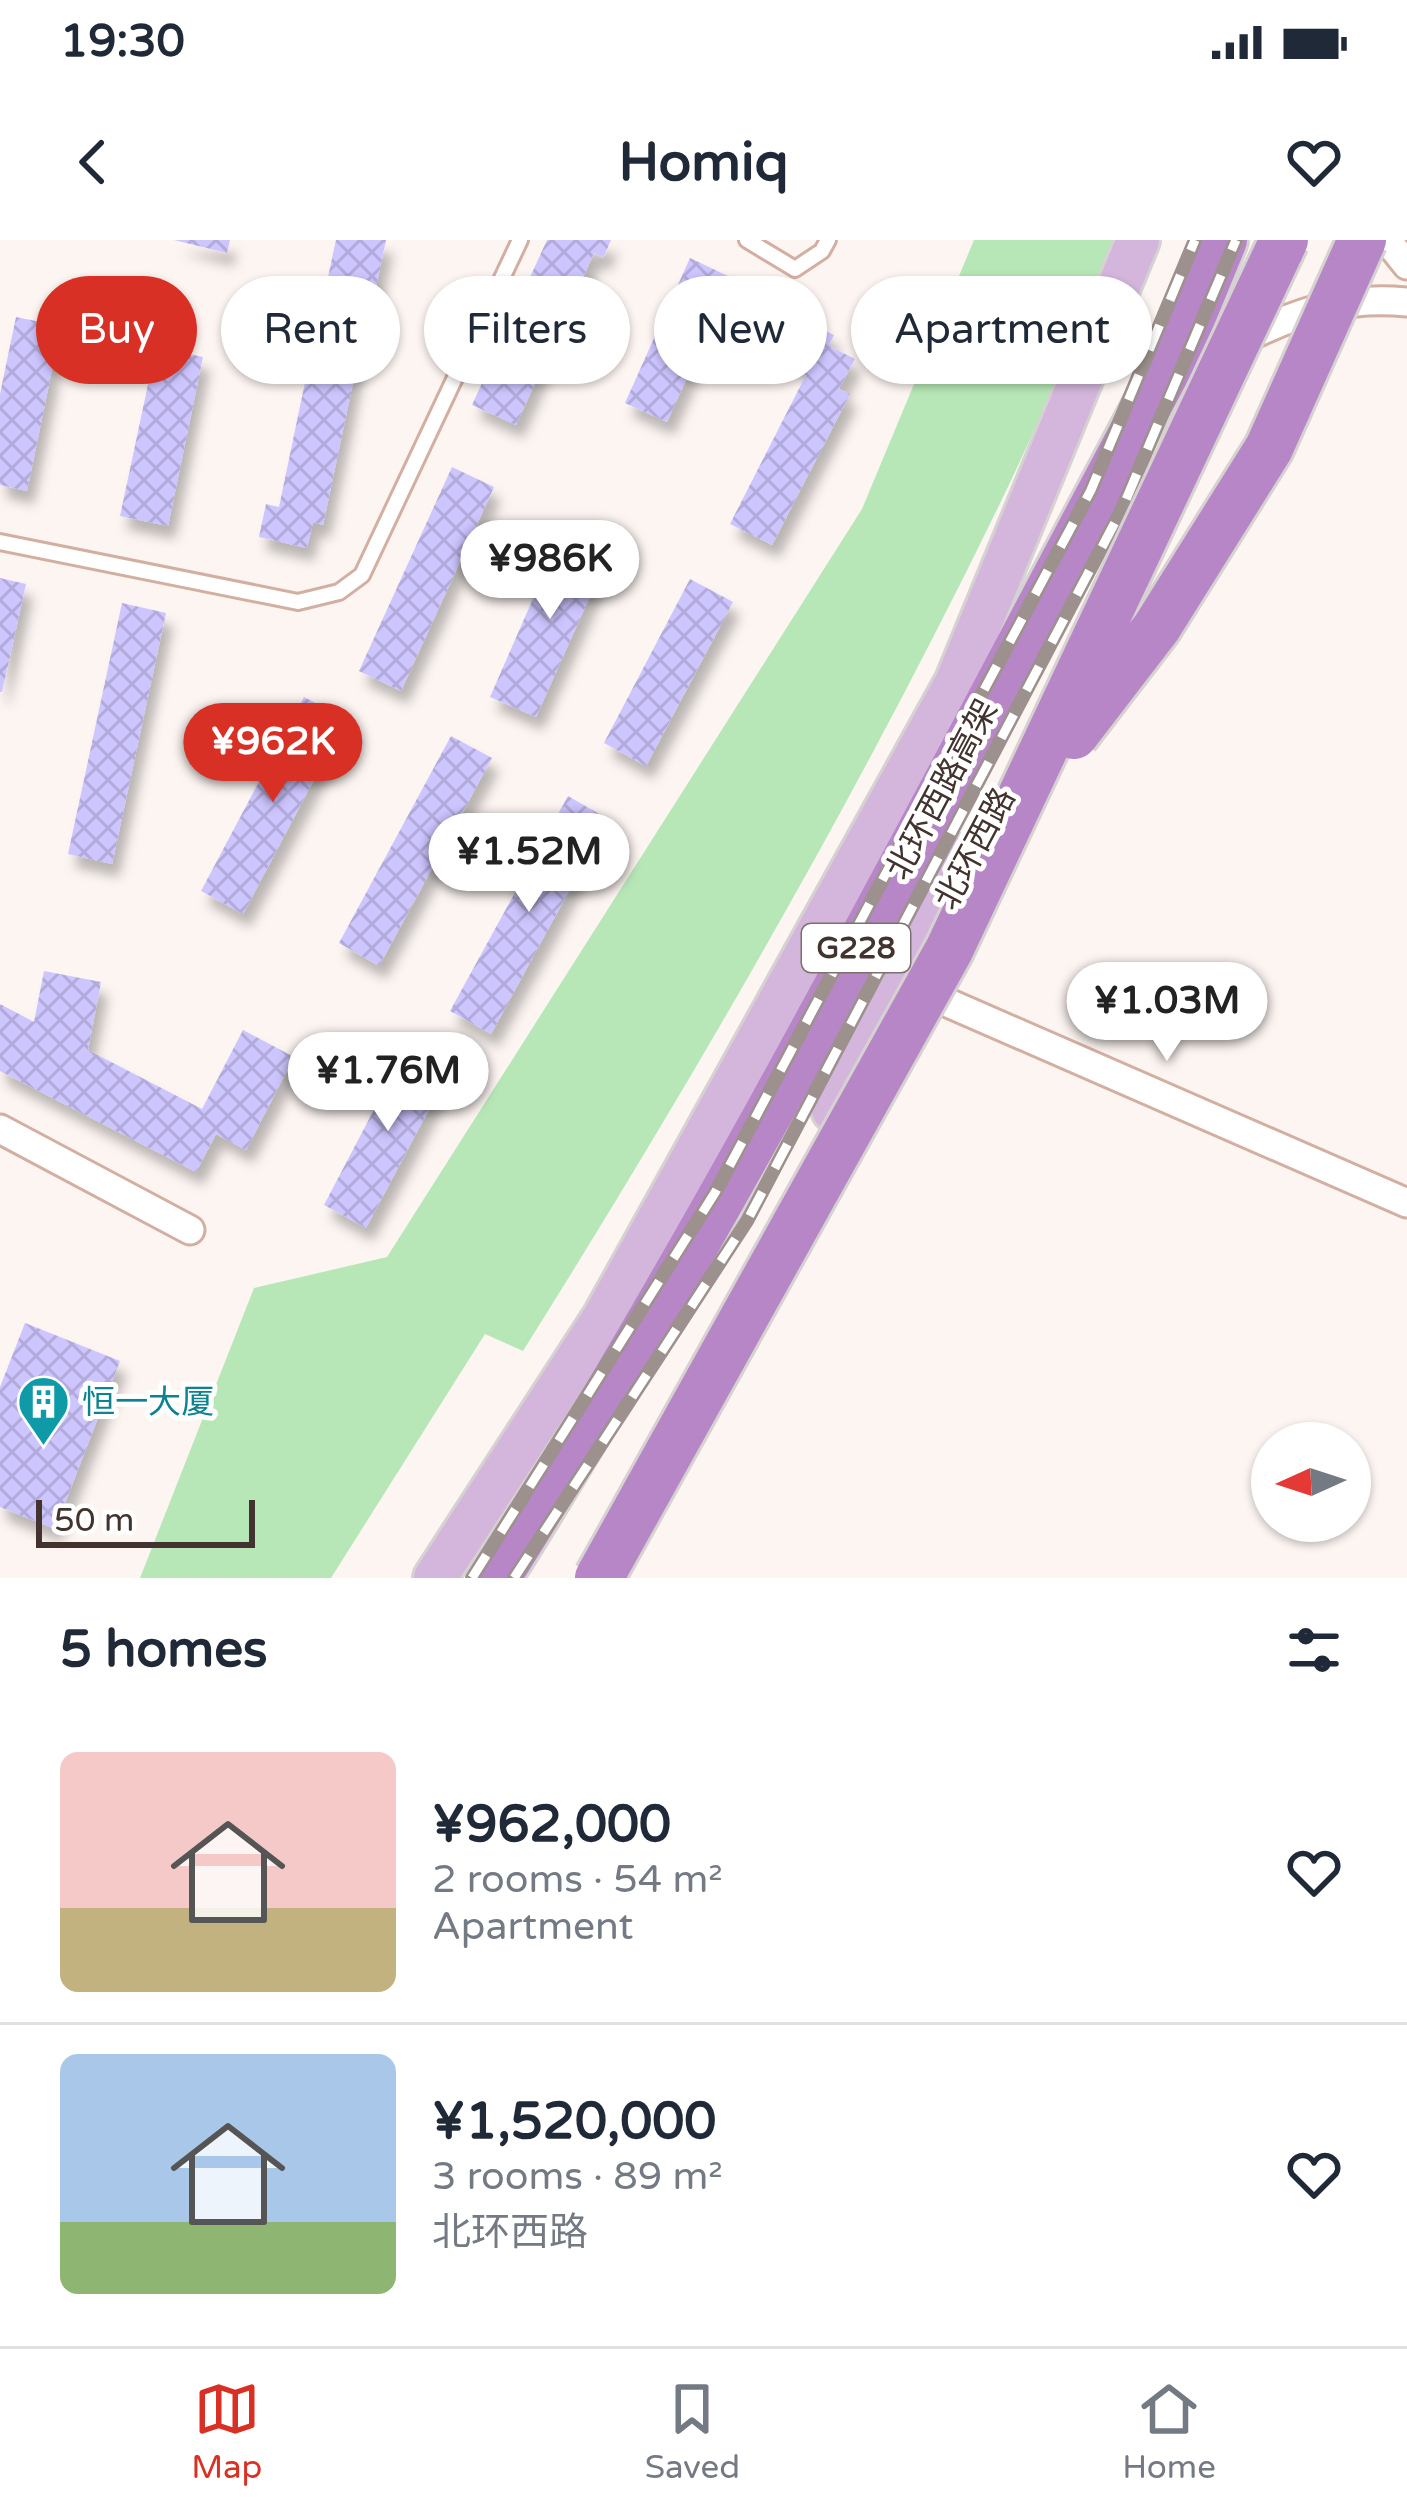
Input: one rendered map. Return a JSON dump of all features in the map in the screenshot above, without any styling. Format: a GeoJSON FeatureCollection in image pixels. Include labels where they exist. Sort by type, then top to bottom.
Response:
{"type":"FeatureCollection","features":[{"type":"Feature","properties":{"kind":"highway","name":"G228"},"geometry":{"type":"LineString","coordinates":[[1196,306],[1214,240]]}},
{"type":"Feature","properties":{"kind":"highway","name":"北环西路高架"},"geometry":{"type":"LineString","coordinates":[[496,1578],[619,1383],[686,1261],[1180,345],[1223,240]]}},
{"type":"Feature","properties":{"kind":"highway"},"geometry":{"type":"LineString","coordinates":[[1013,815],[1283,240]]}},
{"type":"Feature","properties":{"kind":"highway","name":"G228"},"geometry":{"type":"LineString","coordinates":[[599,1578],[949,950],[1013,815],[1157,626],[1269,448],[1362,240]]}},
{"type":"Feature","properties":{"kind":"main road"},"geometry":{"type":"LineString","coordinates":[[435,1578],[605,1316],[956,683],[1138,240]]}},
{"type":"Feature","properties":{"kind":"main road","name":"北环西路"},"geometry":{"type":"LineString","coordinates":[[574,1578],[641,1466],[902,983],[1297,240]]}},
{"type":"Feature","properties":{"kind":"street"},"geometry":{"type":"LineString","coordinates":[[1387,240],[1407,265]]}},
{"type":"Feature","properties":{"kind":"street"},"geometry":{"type":"LineString","coordinates":[[1250,336],[1309,308],[1372,299],[1407,302]]}},
{"type":"Feature","properties":{"kind":"street"},"geometry":{"type":"LineString","coordinates":[[902,983],[1407,1203]]}},
{"type":"Feature","properties":{"kind":"street"},"geometry":{"type":"LineString","coordinates":[[0,1129],[190,1230]]}},
{"type":"Feature","properties":{"kind":"lane"},"geometry":{"type":"LineString","coordinates":[[0,542],[246,596],[298,602],[339,592],[362,575],[520,240]]}},
{"type":"Feature","properties":{"kind":"lane"},"geometry":{"type":"LineString","coordinates":[[747,240],[795,269],[822,251],[828,240]]}},
{"type":"Feature","properties":{"kind":"green space"},"geometry":{"type":"Polygon","coordinates":[[[974,240],[1118,240],[1102,276],[959,276],[974,240]]]}},
{"type":"Feature","properties":{"kind":"green space"},"geometry":{"type":"Polygon","coordinates":[[[914,384],[1055,384],[952,600],[837,818],[715,1034],[523,1351],[485,1334],[331,1578],[140,1578],[254,1288],[387,1257],[862,509],[914,384]]]}},
{"type":"Feature","properties":{"kind":"building"},"geometry":{"type":"Polygon","coordinates":[[[174,240],[230,240],[227,253],[174,240]]]}},
{"type":"Feature","properties":{"kind":"building"},"geometry":{"type":"Polygon","coordinates":[[[336,240],[386,240],[378,276],[328,276],[336,240]]]}},
{"type":"Feature","properties":{"kind":"building"},"geometry":{"type":"Polygon","coordinates":[[[547,240],[611,240],[603,258],[594,253],[584,276],[531,276],[547,240]]]}},
{"type":"Feature","properties":{"kind":"building"},"geometry":{"type":"Polygon","coordinates":[[[690,258],[728,276],[682,276],[690,258]]]}},
{"type":"Feature","properties":{"kind":"building"},"geometry":{"type":"Polygon","coordinates":[[[16,317],[36,321],[36,384],[49,384],[27,491],[0,485],[0,394],[16,317]]]}},
{"type":"Feature","properties":{"kind":"building"},"geometry":{"type":"Polygon","coordinates":[[[827,332],[834,335],[829,346],[851,357],[839,389],[850,394],[772,545],[730,524],[801,384],[827,384],[827,332]]]}},
{"type":"Feature","properties":{"kind":"building"},"geometry":{"type":"Polygon","coordinates":[[[654,338],[654,384],[684,384],[667,422],[625,403],[654,338]]]}},
{"type":"Feature","properties":{"kind":"building"},"geometry":{"type":"Polygon","coordinates":[[[197,356],[203,357],[168,526],[120,516],[148,384],[197,384],[197,356]]]}},
{"type":"Feature","properties":{"kind":"building"},"geometry":{"type":"Polygon","coordinates":[[[305,384],[353,384],[323,525],[313,522],[307,548],[259,537],[266,504],[279,507],[305,384]]]}},
{"type":"Feature","properties":{"kind":"building"},"geometry":{"type":"Polygon","coordinates":[[[482,384],[535,384],[516,425],[472,405],[482,384]]]}},
{"type":"Feature","properties":{"kind":"building"},"geometry":{"type":"Polygon","coordinates":[[[452,467],[494,487],[401,691],[359,671],[452,467]]]}},
{"type":"Feature","properties":{"kind":"building"},"geometry":{"type":"Polygon","coordinates":[[[564,528],[611,549],[536,717],[490,697],[564,528]]]}},
{"type":"Feature","properties":{"kind":"building"},"geometry":{"type":"Polygon","coordinates":[[[0,578],[26,584],[2,692],[0,692],[0,578]]]}},
{"type":"Feature","properties":{"kind":"building"},"geometry":{"type":"Polygon","coordinates":[[[690,579],[733,602],[646,766],[604,743],[690,579]]]}},
{"type":"Feature","properties":{"kind":"building"},"geometry":{"type":"Polygon","coordinates":[[[122,603],[166,613],[112,864],[68,854],[122,603]]]}},
{"type":"Feature","properties":{"kind":"building"},"geometry":{"type":"Polygon","coordinates":[[[304,697],[346,719],[243,914],[201,891],[304,697]]]}},
{"type":"Feature","properties":{"kind":"building"},"geometry":{"type":"Polygon","coordinates":[[[451,736],[492,758],[379,966],[339,943],[451,736]]]}},
{"type":"Feature","properties":{"kind":"building"},"geometry":{"type":"Polygon","coordinates":[[[568,796],[608,819],[491,1034],[450,1011],[568,796]]]}},
{"type":"Feature","properties":{"kind":"building"},"geometry":{"type":"Polygon","coordinates":[[[44,971],[101,982],[88,1050],[202,1109],[243,1030],[294,1057],[246,1150],[216,1134],[196,1172],[0,1071],[0,1004],[34,1022],[44,971]]]}},
{"type":"Feature","properties":{"kind":"building"},"geometry":{"type":"Polygon","coordinates":[[[410,1041],[453,1064],[366,1228],[324,1205],[410,1041]]]}},
{"type":"Feature","properties":{"kind":"building","name":"恒一大厦"},"geometry":{"type":"Polygon","coordinates":[[[25,1323],[120,1361],[55,1529],[0,1507],[0,1387],[25,1323]]]}},
{"type":"Feature","properties":{"kind":"railway"},"geometry":{"type":"LineString","coordinates":[[472,1578],[716,1191],[1091,490],[1195,240]]}},
{"type":"Feature","properties":{"kind":"railway"},"geometry":{"type":"LineString","coordinates":[[514,1578],[747,1221],[1122,509],[1236,240]]}},
{"type":"Feature","properties":{"kind":"place","name":"恒一大厦"},"geometry":{"type":"Point","coordinates":[43,1447]}}]}
